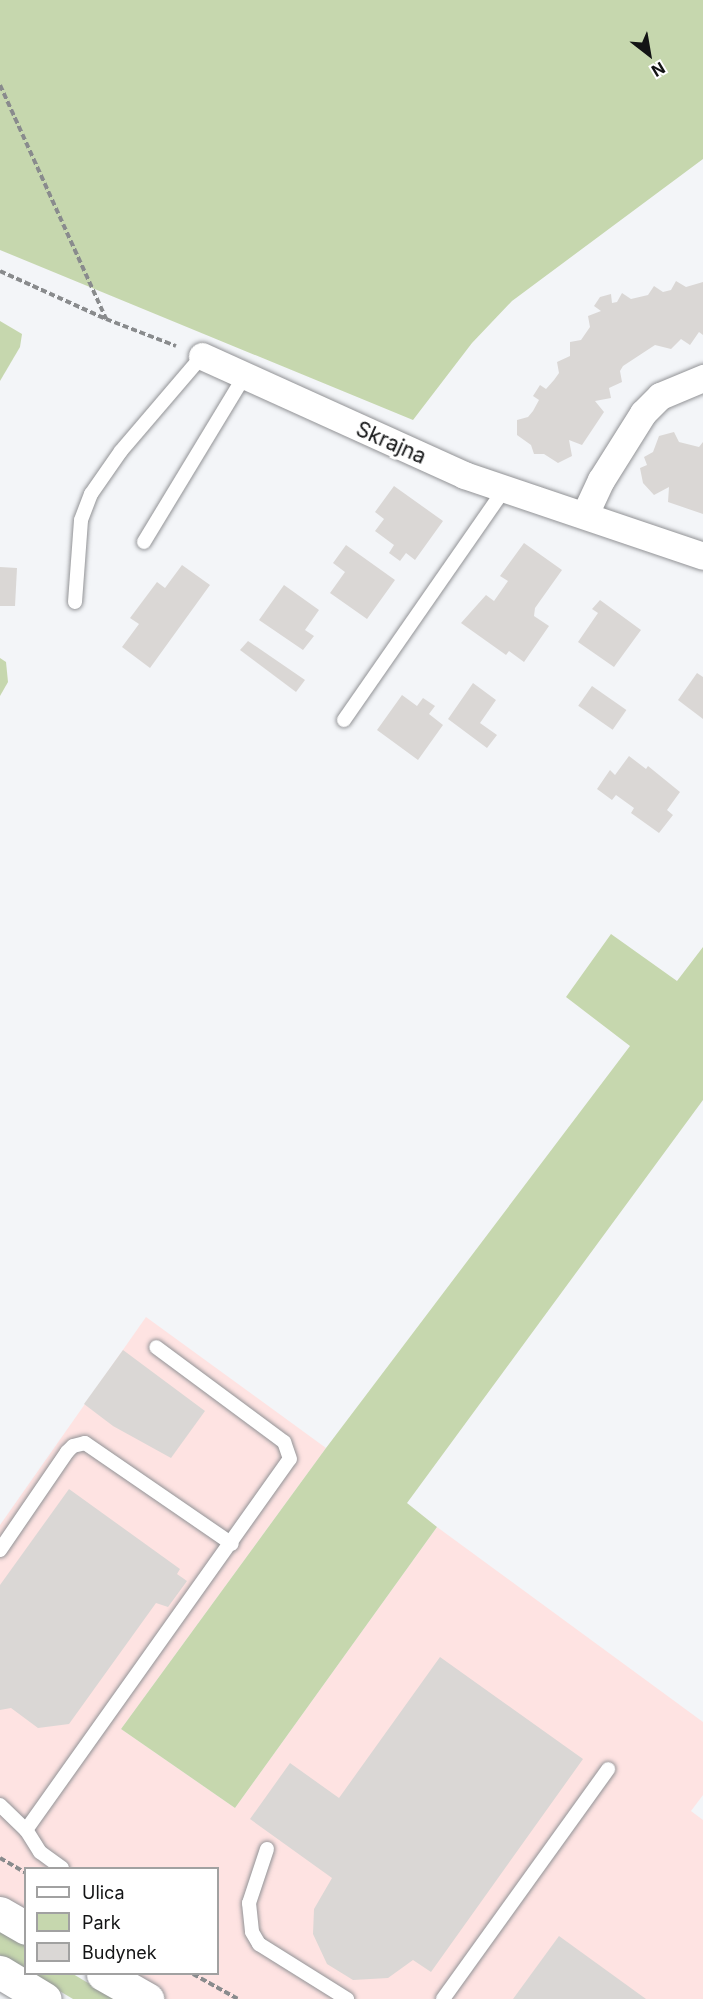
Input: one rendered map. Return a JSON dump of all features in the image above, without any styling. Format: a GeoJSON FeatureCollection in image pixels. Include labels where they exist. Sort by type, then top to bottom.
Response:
{"type":"FeatureCollection","features":[{"type":"Feature","properties":{"kind":"street","name":"Skrajna"},"geometry":{"type":"LineString","coordinates":[[202,356],[354,427],[504,490],[585,514],[703,556]]}},
{"type":"Feature","properties":{"kind":"street"},"geometry":{"type":"LineString","coordinates":[[585,514],[601,480],[643,413],[660,396],[703,378]]}},
{"type":"Feature","properties":{"kind":"street"},"geometry":{"type":"LineString","coordinates":[[0,1913],[24,1927]]}},
{"type":"Feature","properties":{"kind":"street"},"geometry":{"type":"LineString","coordinates":[[0,1972],[45,1999]]}},
{"type":"Feature","properties":{"kind":"street"},"geometry":{"type":"LineString","coordinates":[[107,1975],[147,1999]]}},
{"type":"Feature","properties":{"kind":"lane"},"geometry":{"type":"LineString","coordinates":[[75,602],[81,520],[91,494],[121,451],[202,356]]}},
{"type":"Feature","properties":{"kind":"lane"},"geometry":{"type":"LineString","coordinates":[[144,542],[245,375]]}},
{"type":"Feature","properties":{"kind":"lane"},"geometry":{"type":"LineString","coordinates":[[344,720],[504,490]]}},
{"type":"Feature","properties":{"kind":"lane"},"geometry":{"type":"LineString","coordinates":[[26,1830],[287,1467],[289,1450],[284,1442],[156,1347]]}},
{"type":"Feature","properties":{"kind":"lane"},"geometry":{"type":"LineString","coordinates":[[0,1550],[67,1452],[73,1446],[85,1443],[232,1544]]}},
{"type":"Feature","properties":{"kind":"lane"},"geometry":{"type":"LineString","coordinates":[[443,1999],[608,1769]]}},
{"type":"Feature","properties":{"kind":"lane"},"geometry":{"type":"LineString","coordinates":[[0,1805],[26,1830],[40,1852],[59,1867]]}},
{"type":"Feature","properties":{"kind":"lane"},"geometry":{"type":"LineString","coordinates":[[267,1849],[249,1903],[252,1932],[259,1944],[347,1999]]}},
{"type":"Feature","properties":{"kind":"path"},"geometry":{"type":"LineString","coordinates":[[0,85],[106,319]]}},
{"type":"Feature","properties":{"kind":"path"},"geometry":{"type":"LineString","coordinates":[[0,272],[106,319],[202,356]]}},
{"type":"Feature","properties":{"kind":"path"},"geometry":{"type":"LineString","coordinates":[[0,1858],[24,1872]]}},
{"type":"Feature","properties":{"kind":"path"},"geometry":{"type":"LineString","coordinates":[[195,1975],[238,1999]]}},
{"type":"Feature","properties":{"kind":"shaded area"},"geometry":{"type":"Polygon","coordinates":[[[146,1317],[326,1448],[121,1729],[235,1808],[437,1527],[703,1722],[703,1795],[691,1811],[703,1820],[703,1999],[147,1999],[105,1975],[219,1975],[219,1867],[24,1867],[24,1927],[0,1913],[0,1525],[146,1317]]]}},
{"type":"Feature","properties":{"kind":"green space"},"geometry":{"type":"Polygon","coordinates":[[[0,0],[703,0],[703,159],[512,301],[472,343],[413,420],[0,250],[0,0]]]}},
{"type":"Feature","properties":{"kind":"green space"},"geometry":{"type":"Polygon","coordinates":[[[0,321],[22,334],[20,347],[0,381],[0,321]]]}},
{"type":"Feature","properties":{"kind":"green space"},"geometry":{"type":"Polygon","coordinates":[[[0,658],[6,662],[8,682],[0,696],[0,658]]]}},
{"type":"Feature","properties":{"kind":"green space"},"geometry":{"type":"Polygon","coordinates":[[[611,934],[677,981],[703,947],[703,1100],[407,1503],[437,1527],[235,1808],[121,1729],[326,1448],[630,1046],[566,997],[611,934]]]}},
{"type":"Feature","properties":{"kind":"green space"},"geometry":{"type":"Polygon","coordinates":[[[0,1929],[24,1944],[24,1969],[0,1955],[0,1929]]]}},
{"type":"Feature","properties":{"kind":"green space"},"geometry":{"type":"Polygon","coordinates":[[[33,1975],[75,1975],[115,1999],[73,1999],[33,1975]]]}},
{"type":"Feature","properties":{"kind":"building"},"geometry":{"type":"Polygon","coordinates":[[[676,281],[686,287],[703,282],[703,335],[699,332],[690,345],[681,339],[671,349],[655,345],[623,366],[620,371],[622,382],[609,388],[611,398],[595,401],[604,412],[582,445],[569,440],[572,456],[558,463],[544,454],[534,454],[531,445],[517,435],[517,420],[528,417],[539,400],[533,396],[540,385],[546,389],[559,373],[557,362],[570,356],[570,342],[581,340],[590,327],[588,316],[601,311],[594,306],[600,297],[611,294],[612,303],[617,302],[622,293],[631,299],[648,295],[654,286],[663,292],[671,290],[676,281]]]}},
{"type":"Feature","properties":{"kind":"building"},"geometry":{"type":"Polygon","coordinates":[[[674,432],[679,442],[699,447],[703,442],[703,514],[668,502],[669,487],[654,495],[643,483],[640,468],[647,465],[644,457],[653,452],[659,436],[674,432]]]}},
{"type":"Feature","properties":{"kind":"building"},"geometry":{"type":"Polygon","coordinates":[[[394,486],[443,521],[415,560],[406,553],[400,561],[389,553],[394,545],[375,531],[384,519],[375,512],[394,486]]]}},
{"type":"Feature","properties":{"kind":"building"},"geometry":{"type":"Polygon","coordinates":[[[524,543],[562,570],[535,608],[534,616],[549,626],[524,662],[509,651],[506,655],[461,623],[486,595],[494,601],[508,581],[500,576],[524,543]]]}},
{"type":"Feature","properties":{"kind":"building"},"geometry":{"type":"Polygon","coordinates":[[[346,545],[395,580],[367,619],[330,593],[345,572],[333,563],[346,545]]]}},
{"type":"Feature","properties":{"kind":"building"},"geometry":{"type":"Polygon","coordinates":[[[182,565],[210,585],[150,668],[122,647],[139,624],[130,618],[157,582],[165,588],[182,565]]]}},
{"type":"Feature","properties":{"kind":"building"},"geometry":{"type":"Polygon","coordinates":[[[0,567],[17,568],[15,606],[0,606],[0,567]]]}},
{"type":"Feature","properties":{"kind":"building"},"geometry":{"type":"Polygon","coordinates":[[[284,585],[319,610],[305,630],[314,636],[303,650],[259,620],[284,585]]]}},
{"type":"Feature","properties":{"kind":"building"},"geometry":{"type":"Polygon","coordinates":[[[600,600],[641,630],[614,667],[578,642],[598,613],[592,609],[600,600]]]}},
{"type":"Feature","properties":{"kind":"building"},"geometry":{"type":"Polygon","coordinates":[[[248,641],[305,680],[296,692],[240,650],[248,641]]]}},
{"type":"Feature","properties":{"kind":"building"},"geometry":{"type":"Polygon","coordinates":[[[697,673],[703,677],[703,719],[678,700],[697,673]]]}},
{"type":"Feature","properties":{"kind":"building"},"geometry":{"type":"Polygon","coordinates":[[[473,683],[496,700],[480,723],[497,735],[487,748],[448,719],[473,683]]]}},
{"type":"Feature","properties":{"kind":"building"},"geometry":{"type":"Polygon","coordinates":[[[592,686],[626,710],[613,730],[578,706],[592,686]]]}},
{"type":"Feature","properties":{"kind":"building"},"geometry":{"type":"Polygon","coordinates":[[[402,695],[417,706],[423,698],[435,706],[429,714],[443,725],[418,760],[377,730],[402,695]]]}},
{"type":"Feature","properties":{"kind":"building"},"geometry":{"type":"Polygon","coordinates":[[[629,756],[646,769],[648,766],[680,792],[667,810],[673,815],[659,833],[631,813],[634,808],[616,795],[612,800],[597,789],[610,770],[615,775],[629,756]]]}},
{"type":"Feature","properties":{"kind":"building"},"geometry":{"type":"Polygon","coordinates":[[[123,1350],[205,1411],[171,1458],[113,1426],[84,1404],[123,1350]]]}},
{"type":"Feature","properties":{"kind":"building"},"geometry":{"type":"Polygon","coordinates":[[[69,1489],[180,1569],[177,1574],[187,1581],[168,1607],[156,1603],[69,1724],[38,1728],[11,1708],[0,1710],[0,1585],[69,1489]]]}},
{"type":"Feature","properties":{"kind":"building"},"geometry":{"type":"Polygon","coordinates":[[[440,1657],[583,1759],[431,1972],[413,1960],[388,1978],[353,1980],[327,1964],[313,1934],[314,1909],[332,1878],[250,1819],[290,1763],[339,1798],[440,1657]]]}},
{"type":"Feature","properties":{"kind":"building"},"geometry":{"type":"Polygon","coordinates":[[[559,1936],[646,1999],[513,1999],[559,1936]]]}}]}
